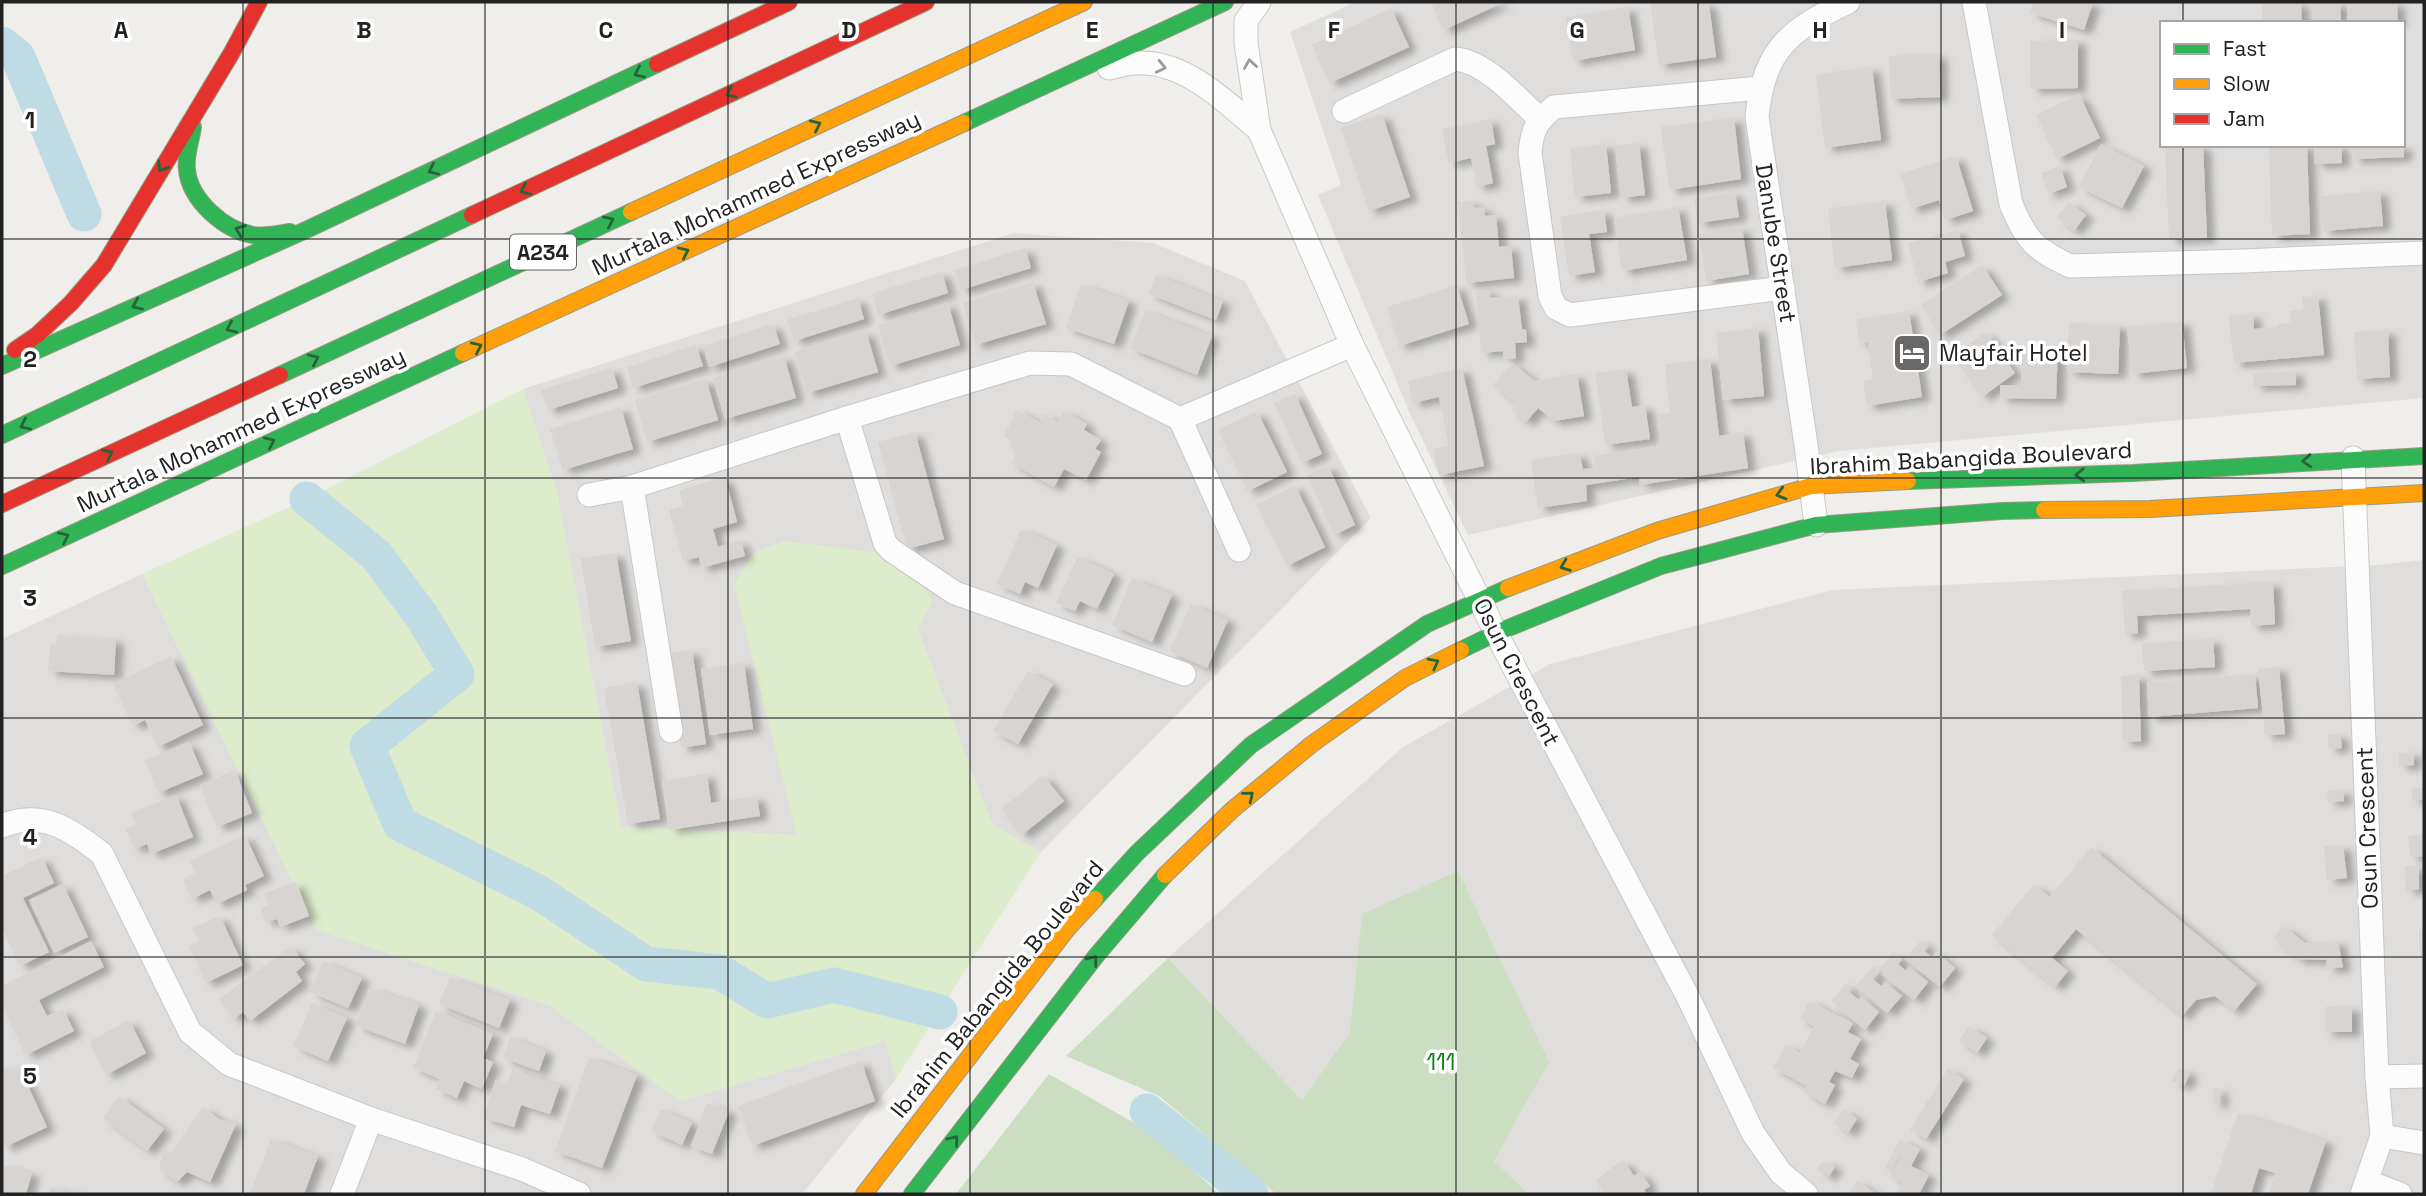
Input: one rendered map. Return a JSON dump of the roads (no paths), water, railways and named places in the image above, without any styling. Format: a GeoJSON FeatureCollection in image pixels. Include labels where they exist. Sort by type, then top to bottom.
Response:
{"type":"FeatureCollection","features":[{"type":"Feature","properties":{"kind":"main road"},"geometry":{"type":"LineString","coordinates":[[2,359],[37,335],[71,303],[104,265],[231,54],[259,2]]}},
{"type":"Feature","properties":{"kind":"main road"},"geometry":{"type":"LineString","coordinates":[[2,366],[306,230],[789,2]]}},
{"type":"Feature","properties":{"kind":"main road","name":"A234"},"geometry":{"type":"LineString","coordinates":[[2,435],[926,2]]}},
{"type":"Feature","properties":{"kind":"main road","name":"Murtala Mohammed Expressway"},"geometry":{"type":"LineString","coordinates":[[2,504],[1084,2]]}},
{"type":"Feature","properties":{"kind":"main road","name":"Murtala Mohammed Expressway"},"geometry":{"type":"LineString","coordinates":[[3,564],[1224,2]]}},
{"type":"Feature","properties":{"kind":"main road"},"geometry":{"type":"LineString","coordinates":[[197,108],[188,152],[187,173],[206,207],[221,221],[239,232],[264,236],[306,230]]}},
{"type":"Feature","properties":{"kind":"main road","name":"Ibrahim Babangida Boulevard"},"geometry":{"type":"LineString","coordinates":[[864,1194],[1068,928],[1137,853],[1251,745],[1427,624],[1479,599],[1657,531],[1811,486],[2133,473],[2353,458],[2424,456]]}},
{"type":"Feature","properties":{"kind":"main road"},"geometry":{"type":"LineString","coordinates":[[912,1194],[1096,956],[1159,881],[1223,819],[1312,744],[1405,678],[1496,633],[1661,566],[1816,525],[2002,511],[2150,509],[2424,494]]}},
{"type":"Feature","properties":{"kind":"street"},"geometry":{"type":"LineString","coordinates":[[1259,2],[1246,21],[1246,43],[1259,130]]}},
{"type":"Feature","properties":{"kind":"street","name":"Danube Street"},"geometry":{"type":"LineString","coordinates":[[1816,525],[1757,117],[1760,88],[1771,61],[1790,36],[1814,18],[1848,2]]}},
{"type":"Feature","properties":{"kind":"street"},"geometry":{"type":"LineString","coordinates":[[1974,2],[2011,204],[2024,234],[2046,254],[2070,266],[2424,253]]}},
{"type":"Feature","properties":{"kind":"street"},"geometry":{"type":"LineString","coordinates":[[1344,111],[1455,59],[1469,60],[1478,66],[1540,119]]}},
{"type":"Feature","properties":{"kind":"street"},"geometry":{"type":"LineString","coordinates":[[1069,74],[1143,62],[1180,71],[1217,94],[1259,130]]}},
{"type":"Feature","properties":{"kind":"street"},"geometry":{"type":"LineString","coordinates":[[1760,88],[1555,107],[1540,119],[1532,136],[1530,153],[1550,296],[1556,308],[1570,315],[1783,288]]}},
{"type":"Feature","properties":{"kind":"street","name":"Osun Crescent"},"geometry":{"type":"LineString","coordinates":[[1259,130],[1352,345],[1496,633],[1689,999],[1753,1133],[1780,1172],[1806,1194]]}},
{"type":"Feature","properties":{"kind":"street"},"geometry":{"type":"LineString","coordinates":[[1180,419],[1352,345]]}},
{"type":"Feature","properties":{"kind":"street"},"geometry":{"type":"LineString","coordinates":[[589,495],[632,487],[1030,363],[1071,365],[1180,419],[1239,550]]}},
{"type":"Feature","properties":{"kind":"street"},"geometry":{"type":"LineString","coordinates":[[847,418],[885,543],[891,550],[956,593],[1184,674]]}},
{"type":"Feature","properties":{"kind":"street","name":"Osun Crescent"},"geometry":{"type":"LineString","coordinates":[[2353,458],[2377,1077],[2382,1136],[2365,1188]]}},
{"type":"Feature","properties":{"kind":"street"},"geometry":{"type":"LineString","coordinates":[[632,487],[671,731]]}},
{"type":"Feature","properties":{"kind":"street"},"geometry":{"type":"LineString","coordinates":[[2,826],[29,819],[53,824],[77,834],[102,854],[190,1032],[229,1064],[371,1119],[522,1169],[579,1194]]}},
{"type":"Feature","properties":{"kind":"street"},"geometry":{"type":"LineString","coordinates":[[2377,1077],[2424,1076]]}},
{"type":"Feature","properties":{"kind":"street"},"geometry":{"type":"LineString","coordinates":[[342,1194],[371,1119]]}},
{"type":"Feature","properties":{"kind":"street"},"geometry":{"type":"LineString","coordinates":[[2382,1136],[2424,1143]]}},
{"type":"Feature","properties":{"kind":"street"},"geometry":{"type":"LineString","coordinates":[[2365,1188],[2400,1194]]}},
{"type":"Feature","properties":{"kind":"waterway"},"geometry":{"type":"LineString","coordinates":[[2,44],[18,57],[84,214]]}},
{"type":"Feature","properties":{"kind":"waterway"},"geometry":{"type":"LineString","coordinates":[[307,499],[376,555],[421,615],[457,674],[367,746],[400,824],[538,892],[646,964],[720,972],[767,1001],[834,985],[940,1012]]}},
{"type":"Feature","properties":{"kind":"waterway"},"geometry":{"type":"LineString","coordinates":[[1147,1111],[1251,1194]]}},
{"type":"Feature","properties":{"kind":"place","name":"Mayfair Hotel"},"geometry":{"type":"Point","coordinates":[1912,353]}},
{"type":"Feature","properties":{"kind":"park label","name":"111"},"geometry":{"type":"Point","coordinates":[1441,1062]}}]}
